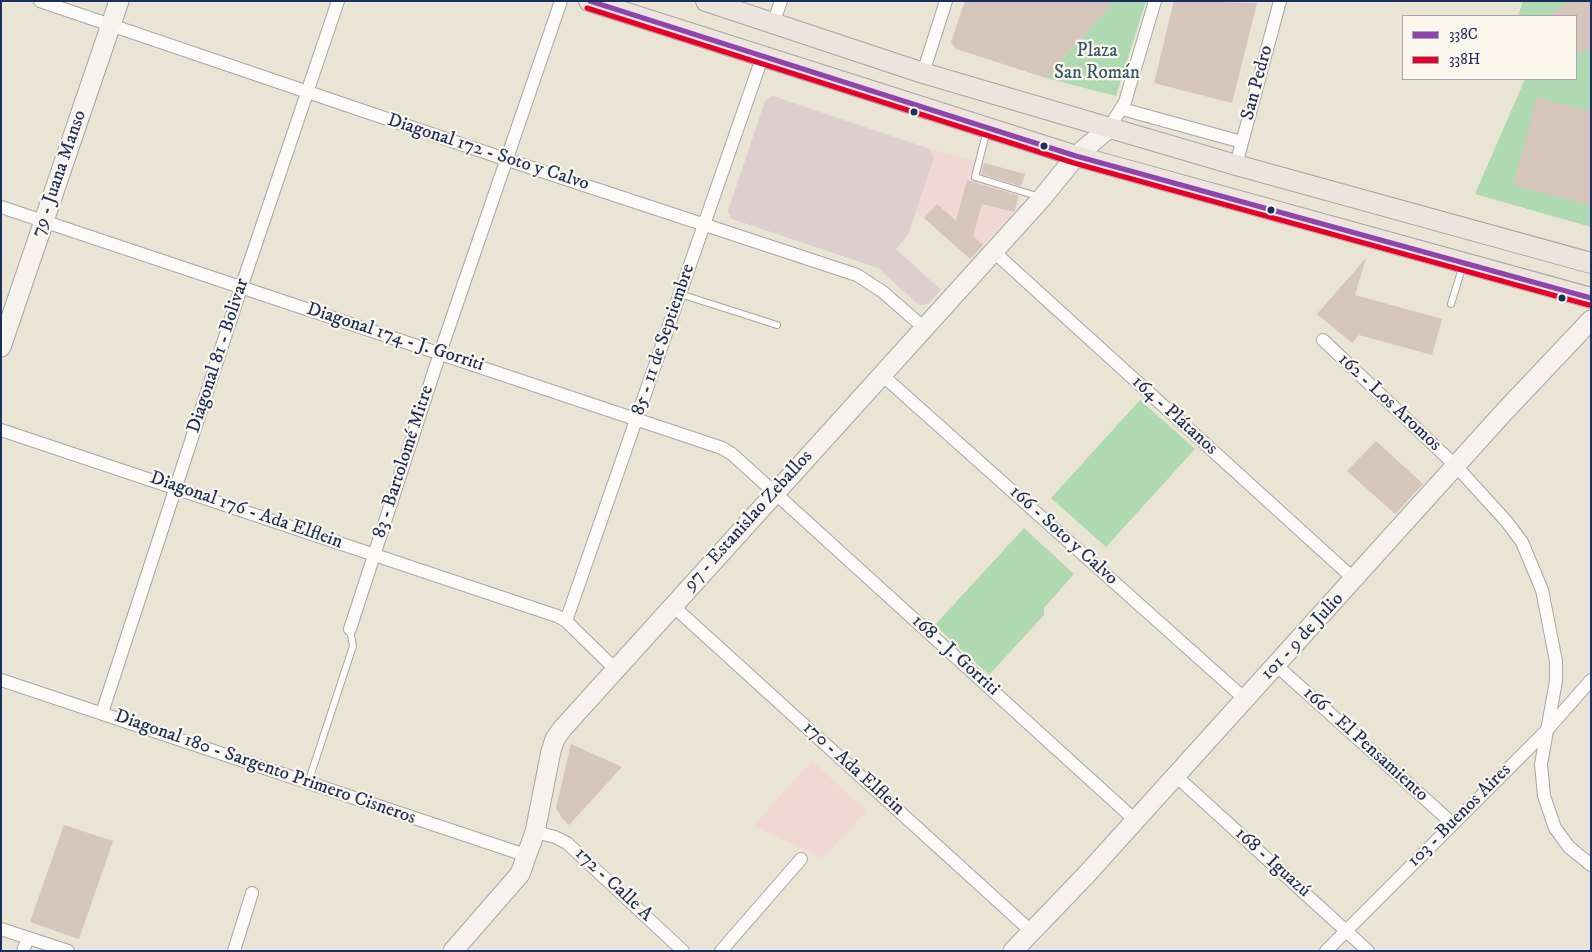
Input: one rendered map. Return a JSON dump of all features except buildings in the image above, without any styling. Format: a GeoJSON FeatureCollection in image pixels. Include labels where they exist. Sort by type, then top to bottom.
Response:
{"type":"FeatureCollection","features":[{"type":"Feature","properties":{"kind":"main road"},"geometry":{"type":"LineString","coordinates":[[588,1],[762,58],[1076,156],[1591,298]]}},
{"type":"Feature","properties":{"kind":"main road"},"geometry":{"type":"LineString","coordinates":[[706,1],[923,73],[1236,165],[1591,263]]}},
{"type":"Feature","properties":{"kind":"street","name":"Diagonal 172 - Soto y Calvo"},"geometry":{"type":"LineString","coordinates":[[40,1],[508,160],[857,275],[883,292],[923,327]]}},
{"type":"Feature","properties":{"kind":"street","name":"79 - Juana Manso"},"geometry":{"type":"LineString","coordinates":[[1,347],[119,1]]}},
{"type":"Feature","properties":{"kind":"street","name":"Diagonal 81 - Bolivar"},"geometry":{"type":"LineString","coordinates":[[102,713],[241,288],[338,1]]}},
{"type":"Feature","properties":{"kind":"street","name":"83 - Bartolomé Mitre"},"geometry":{"type":"LineString","coordinates":[[350,629],[440,353],[508,160],[561,1]]}},
{"type":"Feature","properties":{"kind":"street"},"geometry":{"type":"LineString","coordinates":[[773,24],[781,1]]}},
{"type":"Feature","properties":{"kind":"street"},"geometry":{"type":"LineString","coordinates":[[923,73],[946,1]]}},
{"type":"Feature","properties":{"kind":"street"},"geometry":{"type":"LineString","coordinates":[[1109,128],[1122,109],[1156,1]]}},
{"type":"Feature","properties":{"kind":"street","name":"San Pedro"},"geometry":{"type":"LineString","coordinates":[[1236,165],[1280,1]]}},
{"type":"Feature","properties":{"kind":"street","name":"85 - 11 de Septiembre"},"geometry":{"type":"LineString","coordinates":[[566,622],[762,58]]}},
{"type":"Feature","properties":{"kind":"street"},"geometry":{"type":"LineString","coordinates":[[1122,109],[1242,142]]}},
{"type":"Feature","properties":{"kind":"street","name":"97 - Estanislao Zeballos"},"geometry":{"type":"LineString","coordinates":[[453,951],[513,884],[528,856],[555,740],[923,327],[1042,198],[1076,156],[1109,128]]}},
{"type":"Feature","properties":{"kind":"street","name":"Diagonal 174 - J. Gorriti"},"geometry":{"type":"LineString","coordinates":[[1,207],[722,448],[732,454],[776,493]]}},
{"type":"Feature","properties":{"kind":"street","name":"164 - Plátanos"},"geometry":{"type":"LineString","coordinates":[[993,251],[1355,580]]}},
{"type":"Feature","properties":{"kind":"street","name":"101 - 9 de Julio"},"geometry":{"type":"LineString","coordinates":[[1013,951],[1355,580],[1503,410],[1591,320]]}},
{"type":"Feature","properties":{"kind":"street","name":"162 - Los Aromos"},"geometry":{"type":"LineString","coordinates":[[1323,340],[1456,466],[1507,522],[1522,542],[1542,590],[1556,661],[1556,682],[1541,764],[1544,796],[1555,828],[1569,847],[1591,865]]}},
{"type":"Feature","properties":{"kind":"street","name":"166 - Soto y Calvo"},"geometry":{"type":"LineString","coordinates":[[882,374],[1245,699]]}},
{"type":"Feature","properties":{"kind":"street","name":"Diagonal 176 - Ada Elflein"},"geometry":{"type":"LineString","coordinates":[[1,430],[176,487],[556,616],[566,622],[616,670]]}},
{"type":"Feature","properties":{"kind":"street","name":"168 - J. Gorriti"},"geometry":{"type":"LineString","coordinates":[[776,493],[1135,820]]}},
{"type":"Feature","properties":{"kind":"street","name":"170 - Ada Elflein"},"geometry":{"type":"LineString","coordinates":[[673,606],[1032,932]]}},
{"type":"Feature","properties":{"kind":"street","name":"166 - El Pensamiento"},"geometry":{"type":"LineString","coordinates":[[1277,666],[1453,824]]}},
{"type":"Feature","properties":{"kind":"street","name":"Diagonal 180 - Sargento Primero Cisneros"},"geometry":{"type":"LineString","coordinates":[[1,680],[528,856]]}},
{"type":"Feature","properties":{"kind":"street","name":"103 - Buenos Aires"},"geometry":{"type":"LineString","coordinates":[[1326,951],[1546,730],[1591,680]]}},
{"type":"Feature","properties":{"kind":"street","name":"168 - Iguazú"},"geometry":{"type":"LineString","coordinates":[[1176,776],[1368,951]]}},
{"type":"Feature","properties":{"kind":"street","name":"172 - Calle A"},"geometry":{"type":"LineString","coordinates":[[535,832],[555,837],[567,843],[683,951]]}},
{"type":"Feature","properties":{"kind":"street"},"geometry":{"type":"LineString","coordinates":[[721,951],[801,859]]}},
{"type":"Feature","properties":{"kind":"street"},"geometry":{"type":"LineString","coordinates":[[234,951],[252,893]]}},
{"type":"Feature","properties":{"kind":"street"},"geometry":{"type":"LineString","coordinates":[[1,929],[68,951]]}},
{"type":"Feature","properties":{"kind":"street"},"geometry":{"type":"LineString","coordinates":[[23,951],[28,938]]}},
{"type":"Feature","properties":{"kind":"lane"},"geometry":{"type":"LineString","coordinates":[[988,128],[975,177],[1042,198]]}},
{"type":"Feature","properties":{"kind":"lane"},"geometry":{"type":"LineString","coordinates":[[1452,304],[1464,263]]}},
{"type":"Feature","properties":{"kind":"lane"},"geometry":{"type":"LineString","coordinates":[[680,294],[777,325]]}},
{"type":"Feature","properties":{"kind":"lane","name":"83 - Bartolomé Mitre"},"geometry":{"type":"LineString","coordinates":[[308,782],[353,646],[350,629]]}},
{"type":"Feature","properties":{"kind":"shaded area"},"geometry":{"type":"Polygon","coordinates":[[[773,96],[930,149],[934,158],[908,235],[896,249],[941,290],[928,304],[919,305],[878,268],[732,219],[728,211],[765,101],[773,96]]]}},
{"type":"Feature","properties":{"kind":"shaded area"},"geometry":{"type":"Polygon","coordinates":[[[930,149],[1025,174],[1014,212],[970,259],[916,211],[934,158],[930,149]]]}},
{"type":"Feature","properties":{"kind":"shaded area"},"geometry":{"type":"Polygon","coordinates":[[[812,761],[867,811],[823,858],[753,826],[812,761]]]}},
{"type":"Feature","properties":{"kind":"green space","name":"Plaza San Román"},"geometry":{"type":"Polygon","coordinates":[[[1114,1],[1146,1],[1116,96],[1046,78],[1114,1]]]}},
{"type":"Feature","properties":{"kind":"green space"},"geometry":{"type":"Polygon","coordinates":[[[1523,1],[1591,1],[1591,227],[1475,194],[1525,80],[1577,80],[1577,15],[1518,15],[1523,1]]]}},
{"type":"Feature","properties":{"kind":"green space"},"geometry":{"type":"Polygon","coordinates":[[[1140,400],[1195,449],[1106,547],[1051,498],[1140,400]]]}},
{"type":"Feature","properties":{"kind":"green space"},"geometry":{"type":"Polygon","coordinates":[[[1024,528],[1074,574],[1044,608],[1044,615],[989,675],[935,625],[1024,528]]]}},
{"type":"Feature","properties":{"kind":"transit line","name":"338C"},"geometry":{"type":"LineString","coordinates":[[590,1],[1076,156],[1591,298]]}},
{"type":"Feature","properties":{"kind":"transit line","name":"338H"},"geometry":{"type":"LineString","coordinates":[[587,8],[1074,163],[1589,305]]}}]}
